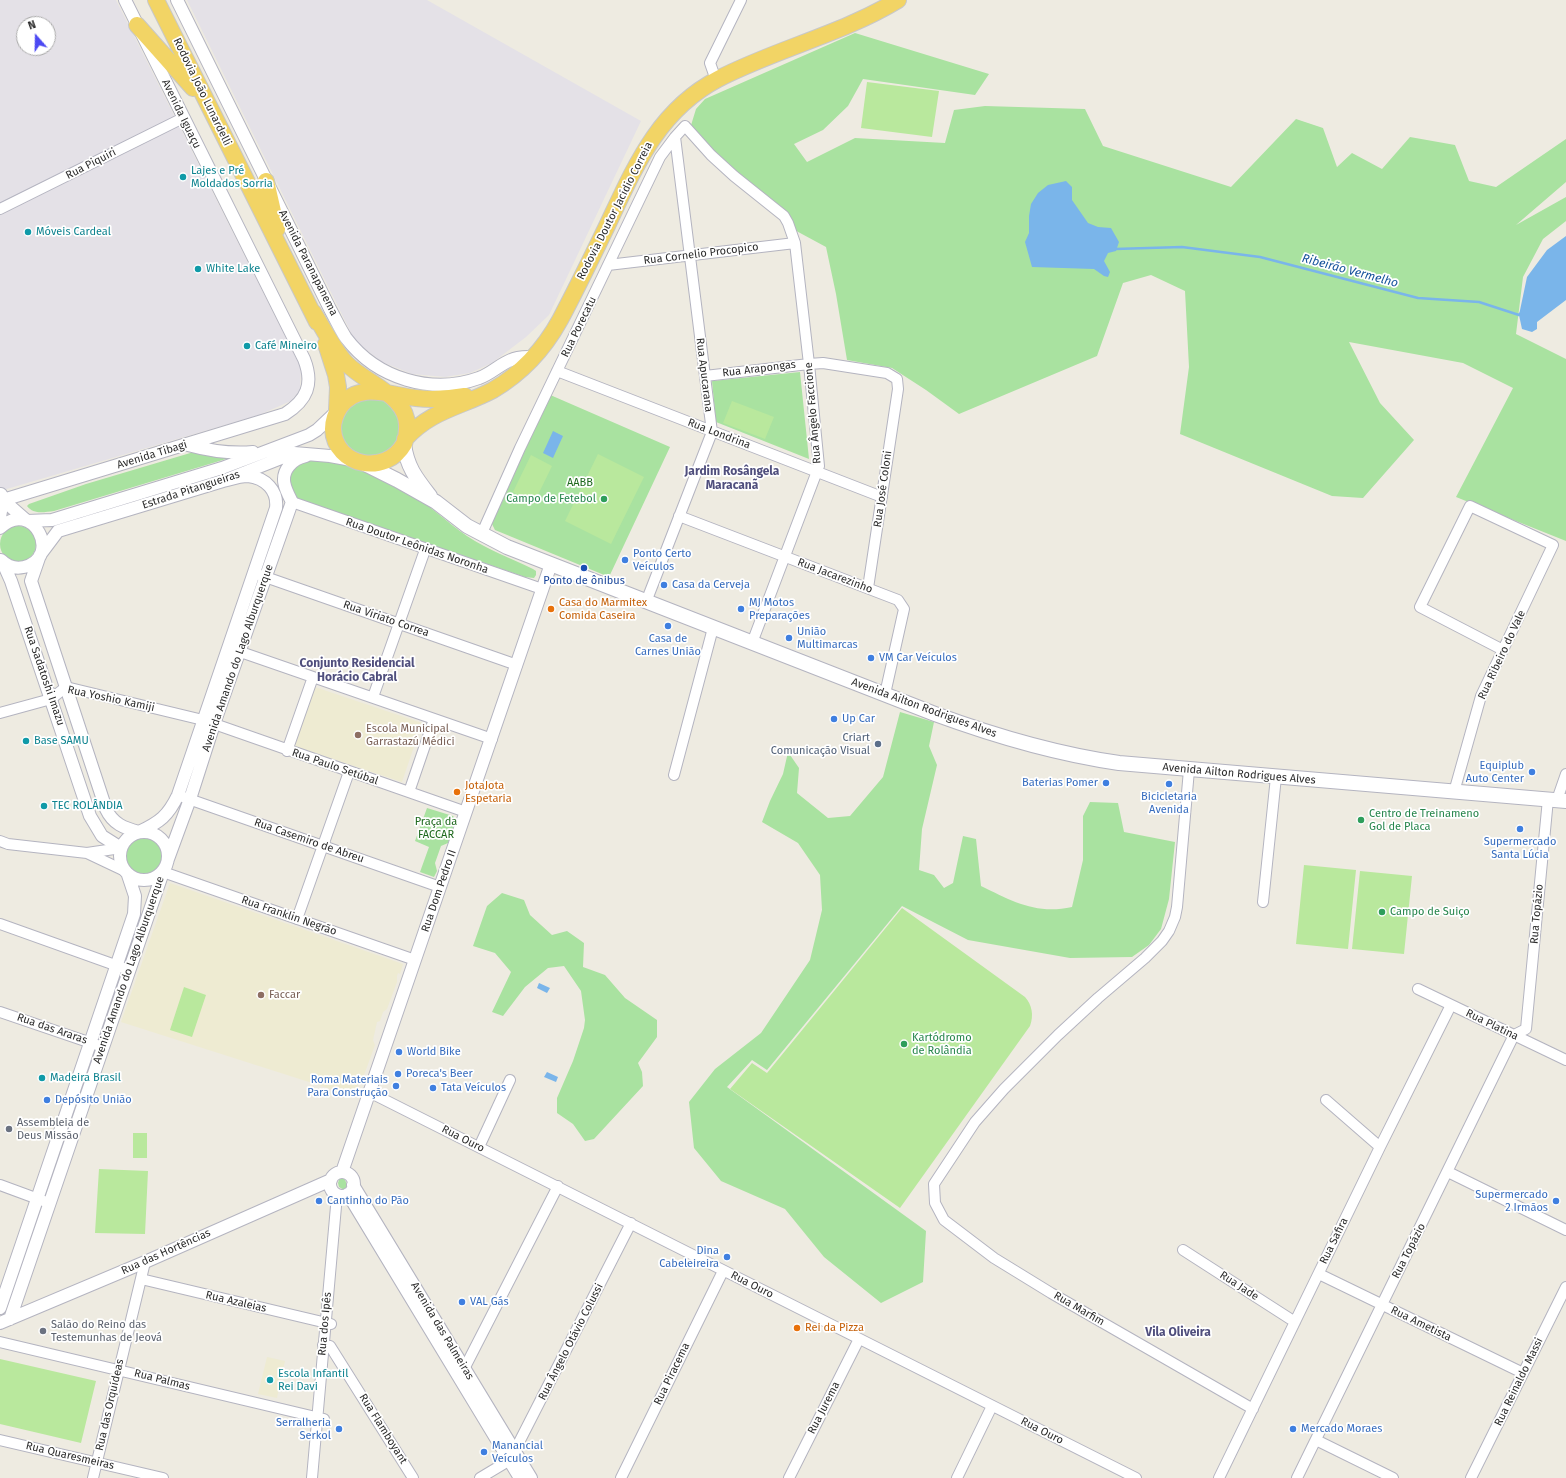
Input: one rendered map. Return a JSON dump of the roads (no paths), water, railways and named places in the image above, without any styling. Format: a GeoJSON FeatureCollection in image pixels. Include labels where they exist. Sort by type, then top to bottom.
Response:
{"type":"FeatureCollection","features":[{"type":"Feature","properties":{"kind":"highway","name":"Rodovia João Lunardelli"},"geometry":{"type":"LineString","coordinates":[[156,0],[313,312],[336,375],[338,387],[337,410]]}},
{"type":"Feature","properties":{"kind":"highway","name":"Rodovia Doutor Jacídio Correia"},"geometry":{"type":"LineString","coordinates":[[405,441],[413,430],[430,418],[493,390],[535,357],[549,339],[560,320],[637,164],[654,136],[667,119],[683,103],[696,92],[716,80],[753,63],[853,22],[898,0]]}},
{"type":"Feature","properties":{"kind":"highway"},"geometry":{"type":"LineString","coordinates":[[138,25],[208,104]]}},
{"type":"Feature","properties":{"kind":"highway"},"geometry":{"type":"LineString","coordinates":[[266,181],[283,252]]}},
{"type":"Feature","properties":{"kind":"highway","name":"Rodovia João Lunardelli"},"geometry":{"type":"LineString","coordinates":[[313,312],[346,362],[355,372],[386,393]]}},
{"type":"Feature","properties":{"kind":"highway","name":"Rodovia Doutor Jacídio Correia"},"geometry":{"type":"LineString","coordinates":[[386,393],[416,398],[453,398],[468,395],[509,378]]}},
{"type":"Feature","properties":{"kind":"highway"},"geometry":{"type":"LineString","coordinates":[[365,391],[386,393],[399,403],[405,413],[407,422],[405,441],[397,453],[389,459],[377,464],[359,462],[339,447],[334,437],[333,428],[337,410],[347,399],[355,394],[365,391]]}},
{"type":"Feature","properties":{"kind":"main road"},"geometry":{"type":"LineString","coordinates":[[405,441],[407,458],[411,470],[436,502]]}},
{"type":"Feature","properties":{"kind":"main road"},"geometry":{"type":"LineString","coordinates":[[359,462],[397,480],[436,502]]}},
{"type":"Feature","properties":{"kind":"main road","name":"Avenida Ailton Rodrigues Alves"},"geometry":{"type":"LineString","coordinates":[[436,502],[457,519],[508,547],[965,725],[1058,752],[1119,763],[1189,770],[1557,800]]}},
{"type":"Feature","properties":{"kind":"street","name":"Avenida Iguaçu"},"geometry":{"type":"LineString","coordinates":[[125,0],[304,359],[307,367],[308,378],[306,394],[301,402]]}},
{"type":"Feature","properties":{"kind":"street","name":"Avenida Paranapanema"},"geometry":{"type":"LineString","coordinates":[[177,0],[266,181],[346,338],[360,354],[375,365],[400,378],[418,383],[440,386],[461,384],[481,377],[519,357],[535,357]]}},
{"type":"Feature","properties":{"kind":"street"},"geometry":{"type":"LineString","coordinates":[[716,80],[710,63],[741,0]]}},
{"type":"Feature","properties":{"kind":"street","name":"Rua Piquiri"},"geometry":{"type":"LineString","coordinates":[[0,209],[183,118]]}},
{"type":"Feature","properties":{"kind":"street","name":"Rua Porecatu"},"geometry":{"type":"LineString","coordinates":[[482,533],[557,371],[660,157],[685,126]]}},
{"type":"Feature","properties":{"kind":"street","name":"Rua Ângelo Faccione"},"geometry":{"type":"LineString","coordinates":[[685,126],[711,155],[734,176],[784,216],[788,223],[794,243],[809,364],[819,466],[752,643]]}},
{"type":"Feature","properties":{"kind":"street","name":"Rua Apucarana"},"geometry":{"type":"LineString","coordinates":[[646,602],[712,432],[675,137]]}},
{"type":"Feature","properties":{"kind":"street","name":"Rua Cornelio Procopico"},"geometry":{"type":"LineString","coordinates":[[608,265],[794,243]]}},
{"type":"Feature","properties":{"kind":"street","name":"Rua Arapongas"},"geometry":{"type":"LineString","coordinates":[[705,376],[823,363],[887,373],[897,379],[898,389]]}},
{"type":"Feature","properties":{"kind":"street","name":"Rua Londrina"},"geometry":{"type":"LineString","coordinates":[[557,371],[882,497]]}},
{"type":"Feature","properties":{"kind":"street","name":"Rua José Coloni"},"geometry":{"type":"LineString","coordinates":[[868,588],[898,389]]}},
{"type":"Feature","properties":{"kind":"street","name":"Avenida Tibagi"},"geometry":{"type":"LineString","coordinates":[[1,498],[188,444],[285,414],[301,402]]}},
{"type":"Feature","properties":{"kind":"street","name":"Estrada Pitangueiras"},"geometry":{"type":"LineString","coordinates":[[0,528],[12,520],[52,520],[222,468],[309,435],[323,425],[337,410]]}},
{"type":"Feature","properties":{"kind":"street"},"geometry":{"type":"LineString","coordinates":[[188,444],[214,451],[231,453],[270,450]]}},
{"type":"Feature","properties":{"kind":"street","name":"Estrada Pitangueiras"},"geometry":{"type":"LineString","coordinates":[[40,555],[58,531],[223,481],[294,453],[313,454],[359,462]]}},
{"type":"Feature","properties":{"kind":"street"},"geometry":{"type":"LineString","coordinates":[[292,502],[284,482],[285,471],[294,461],[313,454]]}},
{"type":"Feature","properties":{"kind":"street","name":"Avenida Amando do Lago Alburquerque"},"geometry":{"type":"LineString","coordinates":[[140,832],[155,825],[164,818],[171,809],[240,652],[276,508],[277,499],[272,489],[261,480],[248,476],[223,481]]}},
{"type":"Feature","properties":{"kind":"street"},"geometry":{"type":"LineString","coordinates":[[0,517],[1,498]]}},
{"type":"Feature","properties":{"kind":"street"},"geometry":{"type":"LineString","coordinates":[[1,498],[27,521],[35,526],[41,535],[43,545],[40,555],[34,562],[26,567],[16,568],[1,562]]}},
{"type":"Feature","properties":{"kind":"street","name":"Avenida Amando do Lago Alburquerque"},"geometry":{"type":"LineString","coordinates":[[168,859],[190,799],[228,648],[292,502]]}},
{"type":"Feature","properties":{"kind":"street","name":"Rua Doutor Leônidas Noronha"},"geometry":{"type":"LineString","coordinates":[[292,502],[542,590]]}},
{"type":"Feature","properties":{"kind":"street","name":"Rua Ribeiro do Vale"},"geometry":{"type":"LineString","coordinates":[[1454,792],[1481,696],[1554,545],[1470,506],[1420,607],[1503,650]]}},
{"type":"Feature","properties":{"kind":"street","name":"Rua Jacarezinho"},"geometry":{"type":"LineString","coordinates":[[680,516],[898,600],[904,609],[885,694]]}},
{"type":"Feature","properties":{"kind":"street"},"geometry":{"type":"LineString","coordinates":[[373,697],[425,550]]}},
{"type":"Feature","properties":{"kind":"street","name":"Rua Sadatoshi Imazu"},"geometry":{"type":"LineString","coordinates":[[40,555],[31,581],[109,816],[122,828],[140,832]]}},
{"type":"Feature","properties":{"kind":"street","name":"Rua Sadatoshi Imazu"},"geometry":{"type":"LineString","coordinates":[[1,562],[11,581],[90,816],[102,836],[121,848]]}},
{"type":"Feature","properties":{"kind":"street","name":"Rua Dom Pedro II"},"geometry":{"type":"LineString","coordinates":[[342,1172],[551,564]]}},
{"type":"Feature","properties":{"kind":"street","name":"Rua Viriato Correa"},"geometry":{"type":"LineString","coordinates":[[260,575],[516,665]]}},
{"type":"Feature","properties":{"kind":"street"},"geometry":{"type":"LineString","coordinates":[[674,775],[713,628]]}},
{"type":"Feature","properties":{"kind":"street"},"geometry":{"type":"LineString","coordinates":[[228,648],[492,739]]}},
{"type":"Feature","properties":{"kind":"street"},"geometry":{"type":"LineString","coordinates":[[287,750],[313,677]]}},
{"type":"Feature","properties":{"kind":"street","name":"Rua Yoshio Kamiji"},"geometry":{"type":"LineString","coordinates":[[0,714],[51,699],[66,687],[209,722]]}},
{"type":"Feature","properties":{"kind":"street"},"geometry":{"type":"LineString","coordinates":[[409,792],[434,719]]}},
{"type":"Feature","properties":{"kind":"street","name":"Rua Paulo Setúbal"},"geometry":{"type":"LineString","coordinates":[[209,722],[466,812]]}},
{"type":"Feature","properties":{"kind":"street","name":"Rua Marfim"},"geometry":{"type":"LineString","coordinates":[[1189,770],[1177,907],[1175,917],[1169,931],[1145,958],[1093,1004],[1004,1090],[975,1122],[934,1184],[935,1203],[944,1220],[994,1258],[1051,1294],[1253,1410]]}},
{"type":"Feature","properties":{"kind":"street"},"geometry":{"type":"LineString","coordinates":[[297,919],[349,772]]}},
{"type":"Feature","properties":{"kind":"street","name":"Rua Topázio"},"geometry":{"type":"LineString","coordinates":[[1525,1041],[1557,800],[1566,774]]}},
{"type":"Feature","properties":{"kind":"street"},"geometry":{"type":"LineString","coordinates":[[1263,902],[1276,777]]}},
{"type":"Feature","properties":{"kind":"street","name":"Rua Casemiro de Abreu"},"geometry":{"type":"LineString","coordinates":[[178,795],[440,887]]}},
{"type":"Feature","properties":{"kind":"street"},"geometry":{"type":"LineString","coordinates":[[87,853],[136,879],[146,880],[154,878],[163,872],[168,859],[167,849],[162,840],[149,833],[140,832],[130,836],[121,848],[121,862],[127,873]]}},
{"type":"Feature","properties":{"kind":"street"},"geometry":{"type":"LineString","coordinates":[[0,841],[8,844],[87,853],[121,848]]}},
{"type":"Feature","properties":{"kind":"street","name":"Avenida Amando do Lago Alburquerque"},"geometry":{"type":"LineString","coordinates":[[5,1321],[49,1202],[163,872]]}},
{"type":"Feature","properties":{"kind":"street","name":"Rua Franklin Negrão"},"geometry":{"type":"LineString","coordinates":[[163,872],[415,960]]}},
{"type":"Feature","properties":{"kind":"street","name":"Avenida Amando do Lago Alburquerque"},"geometry":{"type":"LineString","coordinates":[[0,1308],[134,914],[135,896],[127,873]]}},
{"type":"Feature","properties":{"kind":"street"},"geometry":{"type":"LineString","coordinates":[[0,924],[129,970]]}},
{"type":"Feature","properties":{"kind":"street","name":"Rua Platina"},"geometry":{"type":"LineString","coordinates":[[1418,989],[1566,1060]]}},
{"type":"Feature","properties":{"kind":"street","name":"Rua Safira"},"geometry":{"type":"LineString","coordinates":[[1219,1478],[1380,1147],[1451,1005]]}},
{"type":"Feature","properties":{"kind":"street","name":"Rua das Araras"},"geometry":{"type":"LineString","coordinates":[[0,1012],[103,1047]]}},
{"type":"Feature","properties":{"kind":"street"},"geometry":{"type":"LineString","coordinates":[[1514,1035],[1526,1029]]}},
{"type":"Feature","properties":{"kind":"street","name":"Rua Topázio"},"geometry":{"type":"LineString","coordinates":[[1297,1478],[1514,1035]]}},
{"type":"Feature","properties":{"kind":"street"},"geometry":{"type":"LineString","coordinates":[[479,1147],[510,1080]]}},
{"type":"Feature","properties":{"kind":"street","name":"Rua Ouro"},"geometry":{"type":"LineString","coordinates":[[369,1092],[859,1338],[1131,1477]]}},
{"type":"Feature","properties":{"kind":"street"},"geometry":{"type":"LineString","coordinates":[[1326,1100],[1380,1147]]}},
{"type":"Feature","properties":{"kind":"street"},"geometry":{"type":"LineString","coordinates":[[331,1180],[331,1189],[345,1192],[350,1176],[342,1172]]}},
{"type":"Feature","properties":{"kind":"street","name":"Rua das Hortências"},"geometry":{"type":"LineString","coordinates":[[5,1321],[145,1262],[331,1180],[335,1174],[342,1172]]}},
{"type":"Feature","properties":{"kind":"street"},"geometry":{"type":"LineString","coordinates":[[1448,1172],[1566,1230]]}},
{"type":"Feature","properties":{"kind":"street"},"geometry":{"type":"LineString","coordinates":[[0,1185],[49,1202]]}},
{"type":"Feature","properties":{"kind":"street"},"geometry":{"type":"LineString","coordinates":[[462,1373],[558,1186]]}},
{"type":"Feature","properties":{"kind":"street","name":"Rua dos Ipês"},"geometry":{"type":"LineString","coordinates":[[312,1478],[345,1192]]}},
{"type":"Feature","properties":{"kind":"street","name":"Avenida das Palmeiras"},"geometry":{"type":"LineString","coordinates":[[345,1192],[462,1373],[512,1456],[531,1478]]}},
{"type":"Feature","properties":{"kind":"street","name":"Rua Ângelo Otávio Colussi"},"geometry":{"type":"LineString","coordinates":[[512,1456],[631,1223]]}},
{"type":"Feature","properties":{"kind":"street","name":"Rua Jade"},"geometry":{"type":"LineString","coordinates":[[1182,1250],[1295,1322]]}},
{"type":"Feature","properties":{"kind":"street","name":"Rua das Orquídeas"},"geometry":{"type":"LineString","coordinates":[[93,1478],[145,1262]]}},
{"type":"Feature","properties":{"kind":"street","name":"Rua Piracema"},"geometry":{"type":"LineString","coordinates":[[621,1478],[723,1271]]}},
{"type":"Feature","properties":{"kind":"street","name":"Rua Ametista"},"geometry":{"type":"LineString","coordinates":[[1318,1274],[1523,1373]]}},
{"type":"Feature","properties":{"kind":"street","name":"Rua Azaleias"},"geometry":{"type":"LineString","coordinates":[[141,1279],[329,1323]]}},
{"type":"Feature","properties":{"kind":"street","name":"Rua Reinaldo Massi"},"geometry":{"type":"LineString","coordinates":[[1471,1478],[1566,1287]]}},
{"type":"Feature","properties":{"kind":"street","name":"Rua Jurema"},"geometry":{"type":"LineString","coordinates":[[789,1478],[859,1338]]}},
{"type":"Feature","properties":{"kind":"street","name":"Rua Palmas"},"geometry":{"type":"LineString","coordinates":[[0,1342],[320,1418]]}},
{"type":"Feature","properties":{"kind":"street","name":"Rua Flamboyant"},"geometry":{"type":"LineString","coordinates":[[327,1346],[413,1478]]}},
{"type":"Feature","properties":{"kind":"street"},"geometry":{"type":"LineString","coordinates":[[957,1478],[992,1406]]}},
{"type":"Feature","properties":{"kind":"street","name":"Rua dos Ipês"},"geometry":{"type":"LineString","coordinates":[[319,1478],[320,1418]]}},
{"type":"Feature","properties":{"kind":"street","name":"Rua Quaresmeiras"},"geometry":{"type":"LineString","coordinates":[[0,1440],[163,1478]]}},
{"type":"Feature","properties":{"kind":"street"},"geometry":{"type":"LineString","coordinates":[[1316,1440],[1393,1478]]}},
{"type":"Feature","properties":{"kind":"street"},"geometry":{"type":"LineString","coordinates":[[480,1478],[512,1456]]}},
{"type":"Feature","properties":{"kind":"street","name":"Avenida das Palmeiras"},"geometry":{"type":"LineString","coordinates":[[512,1456],[520,1478]]}},
{"type":"Feature","properties":{"kind":"water"},"geometry":{"type":"Polygon","coordinates":[[[1066,181],[1072,187],[1072,200],[1088,223],[1098,227],[1111,228],[1119,242],[1116,251],[1108,253],[1104,261],[1110,272],[1108,277],[1094,269],[1032,267],[1025,242],[1029,233],[1031,204],[1038,193],[1048,185],[1066,181]]]}},
{"type":"Feature","properties":{"kind":"water"},"geometry":{"type":"Polygon","coordinates":[[[1566,236],[1566,300],[1537,322],[1537,329],[1532,332],[1522,329],[1519,315],[1527,277],[1547,250],[1566,236]]]}},
{"type":"Feature","properties":{"kind":"water"},"geometry":{"type":"Polygon","coordinates":[[[553,431],[563,436],[553,458],[543,453],[553,431]]]}},
{"type":"Feature","properties":{"kind":"water"},"geometry":{"type":"Polygon","coordinates":[[[539,983],[550,988],[547,993],[537,988],[539,983]]]}},
{"type":"Feature","properties":{"kind":"water"},"geometry":{"type":"Polygon","coordinates":[[[547,1072],[558,1077],[556,1082],[544,1077],[547,1072]]]}},
{"type":"Feature","properties":{"kind":"waterway","name":"Ribeirão Vermelho"},"geometry":{"type":"LineString","coordinates":[[1115,249],[1182,247],[1260,257],[1418,298],[1479,302],[1519,315],[1521,313]]}},
{"type":"Feature","properties":{"kind":"place","name":"Lajes e Pré Moldados Sorria"},"geometry":{"type":"Point","coordinates":[183,177]}},
{"type":"Feature","properties":{"kind":"place","name":"Móveis Cardeal"},"geometry":{"type":"Point","coordinates":[28,232]}},
{"type":"Feature","properties":{"kind":"place","name":"White Lake"},"geometry":{"type":"Point","coordinates":[198,269]}},
{"type":"Feature","properties":{"kind":"place","name":"Café Mineiro"},"geometry":{"type":"Point","coordinates":[247,346]}},
{"type":"Feature","properties":{"kind":"place","name":"Campo de Fetebol"},"geometry":{"type":"Point","coordinates":[604,499]}},
{"type":"Feature","properties":{"kind":"place","name":"Ponto Certo Veículos"},"geometry":{"type":"Point","coordinates":[625,560]}},
{"type":"Feature","properties":{"kind":"place","name":"Ponto de ônibus"},"geometry":{"type":"Point","coordinates":[584,568]}},
{"type":"Feature","properties":{"kind":"place","name":"Casa da Cerveja"},"geometry":{"type":"Point","coordinates":[664,585]}},
{"type":"Feature","properties":{"kind":"place","name":"Casa do Marmitex Comida Caseira"},"geometry":{"type":"Point","coordinates":[551,609]}},
{"type":"Feature","properties":{"kind":"place","name":"MJ Motos Preparações"},"geometry":{"type":"Point","coordinates":[741,609]}},
{"type":"Feature","properties":{"kind":"place","name":"Casa de Carnes União"},"geometry":{"type":"Point","coordinates":[668,626]}},
{"type":"Feature","properties":{"kind":"place","name":"União Multimarcas"},"geometry":{"type":"Point","coordinates":[789,638]}},
{"type":"Feature","properties":{"kind":"place","name":"VM Car Veículos"},"geometry":{"type":"Point","coordinates":[871,658]}},
{"type":"Feature","properties":{"kind":"place","name":"Up Car"},"geometry":{"type":"Point","coordinates":[834,719]}},
{"type":"Feature","properties":{"kind":"place","name":"Escola Municipal Garrastazú Médici"},"geometry":{"type":"Point","coordinates":[358,735]}},
{"type":"Feature","properties":{"kind":"place","name":"Base SAMU"},"geometry":{"type":"Point","coordinates":[26,741]}},
{"type":"Feature","properties":{"kind":"place","name":"Criart Comunicação Visual"},"geometry":{"type":"Point","coordinates":[878,744]}},
{"type":"Feature","properties":{"kind":"place","name":"Equiplub Auto Center"},"geometry":{"type":"Point","coordinates":[1532,772]}},
{"type":"Feature","properties":{"kind":"place","name":"Baterias Pomer"},"geometry":{"type":"Point","coordinates":[1106,783]}},
{"type":"Feature","properties":{"kind":"place","name":"Bicicletaria Avenida"},"geometry":{"type":"Point","coordinates":[1169,784]}},
{"type":"Feature","properties":{"kind":"place","name":"JotaJota Espetaria"},"geometry":{"type":"Point","coordinates":[457,792]}},
{"type":"Feature","properties":{"kind":"place","name":"TEC ROLÂNDIA"},"geometry":{"type":"Point","coordinates":[44,806]}},
{"type":"Feature","properties":{"kind":"place","name":"Centro de Treinameno Gol de Placa"},"geometry":{"type":"Point","coordinates":[1361,820]}},
{"type":"Feature","properties":{"kind":"place","name":"Supermercado Santa Lúcia"},"geometry":{"type":"Point","coordinates":[1520,829]}},
{"type":"Feature","properties":{"kind":"place","name":"Campo de Suiço"},"geometry":{"type":"Point","coordinates":[1382,912]}},
{"type":"Feature","properties":{"kind":"place","name":"Faccar"},"geometry":{"type":"Point","coordinates":[261,995]}},
{"type":"Feature","properties":{"kind":"place","name":"Kartódromo de Rolândia"},"geometry":{"type":"Point","coordinates":[904,1044]}},
{"type":"Feature","properties":{"kind":"place","name":"World Bike"},"geometry":{"type":"Point","coordinates":[399,1052]}},
{"type":"Feature","properties":{"kind":"place","name":"Poreca's Beer"},"geometry":{"type":"Point","coordinates":[398,1074]}},
{"type":"Feature","properties":{"kind":"place","name":"Madeira Brasil"},"geometry":{"type":"Point","coordinates":[42,1078]}},
{"type":"Feature","properties":{"kind":"place","name":"Roma Materiais Para Construção"},"geometry":{"type":"Point","coordinates":[396,1086]}},
{"type":"Feature","properties":{"kind":"place","name":"Tata Veículos"},"geometry":{"type":"Point","coordinates":[433,1088]}},
{"type":"Feature","properties":{"kind":"place","name":"Depósito União"},"geometry":{"type":"Point","coordinates":[47,1100]}},
{"type":"Feature","properties":{"kind":"place","name":"Assembleia de Deus Missão"},"geometry":{"type":"Point","coordinates":[9,1129]}},
{"type":"Feature","properties":{"kind":"place","name":"Cantinho do Pão"},"geometry":{"type":"Point","coordinates":[319,1201]}},
{"type":"Feature","properties":{"kind":"place","name":"Supermercado 2 Irmãos"},"geometry":{"type":"Point","coordinates":[1556,1201]}},
{"type":"Feature","properties":{"kind":"place","name":"Dina Cabeleireira"},"geometry":{"type":"Point","coordinates":[727,1257]}},
{"type":"Feature","properties":{"kind":"place","name":"VAL Gás"},"geometry":{"type":"Point","coordinates":[462,1302]}},
{"type":"Feature","properties":{"kind":"place","name":"Rei da Pizza"},"geometry":{"type":"Point","coordinates":[797,1328]}},
{"type":"Feature","properties":{"kind":"place","name":"Salão do Reino das Testemunhas de Jeová"},"geometry":{"type":"Point","coordinates":[43,1331]}},
{"type":"Feature","properties":{"kind":"place","name":"Escola Infantil Rei Davi"},"geometry":{"type":"Point","coordinates":[270,1380]}},
{"type":"Feature","properties":{"kind":"place","name":"Serralheria Serkol"},"geometry":{"type":"Point","coordinates":[339,1429]}},
{"type":"Feature","properties":{"kind":"place","name":"Mercado Moraes"},"geometry":{"type":"Point","coordinates":[1293,1429]}},
{"type":"Feature","properties":{"kind":"place","name":"Manancial Veículos"},"geometry":{"type":"Point","coordinates":[484,1452]}},
{"type":"Feature","properties":{"kind":"district","name":"Jardim Rosângela Maracanã"},"geometry":{"type":"Point","coordinates":[732,479]}},
{"type":"Feature","properties":{"kind":"district","name":"Conjunto Residencial Horácio Cabral"},"geometry":{"type":"Point","coordinates":[357,671]}},
{"type":"Feature","properties":{"kind":"district","name":"Vila Oliveira"},"geometry":{"type":"Point","coordinates":[1178,1333]}},
{"type":"Feature","properties":{"kind":"park label","name":"AABB"},"geometry":{"type":"Point","coordinates":[580,483]}},
{"type":"Feature","properties":{"kind":"park label","name":"Praça da FACCAR"},"geometry":{"type":"Point","coordinates":[436,828]}}]}
